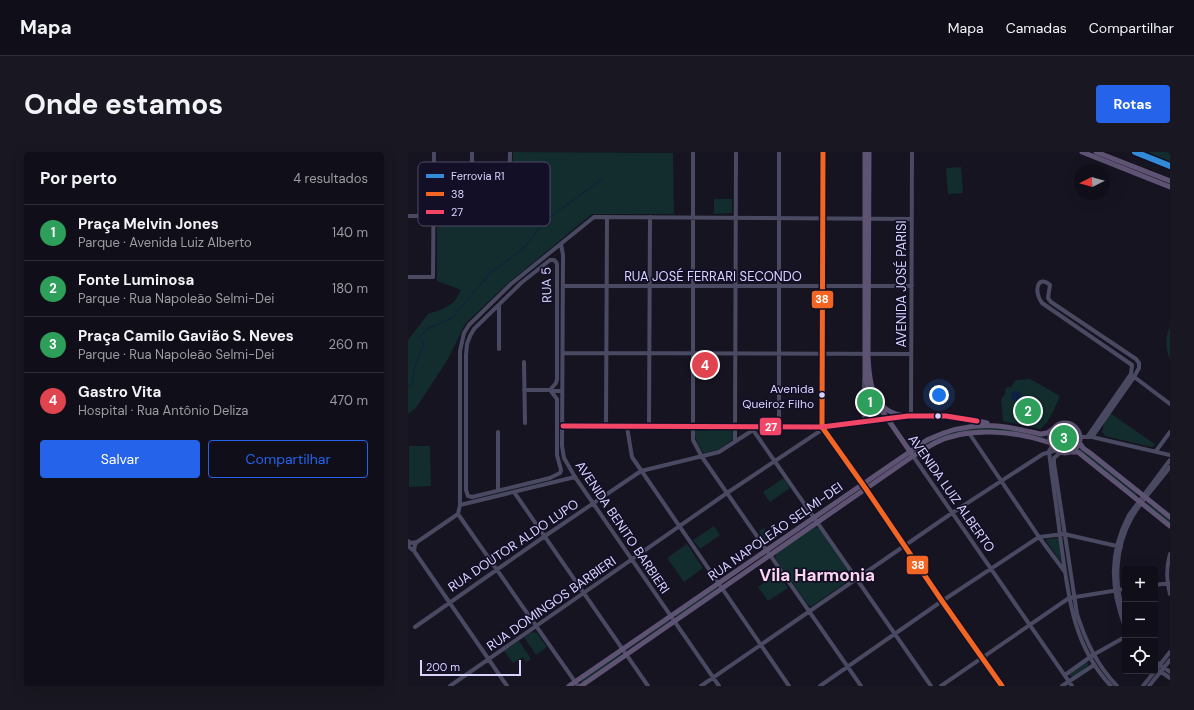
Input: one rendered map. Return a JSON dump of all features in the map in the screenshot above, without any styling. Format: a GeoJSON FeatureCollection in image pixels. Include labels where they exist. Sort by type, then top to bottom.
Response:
{"type":"FeatureCollection","features":[{"type":"Feature","properties":{"kind":"main road","name":"AVENIDA LUIZ ALBERTO"},"geometry":{"type":"LineString","coordinates":[[865,152],[867,218]]}},
{"type":"Feature","properties":{"kind":"main road","name":"AVENIDA LUIZ ALBERTO"},"geometry":{"type":"LineString","coordinates":[[869,152],[866,355],[864,378],[870,392],[912,454]]}},
{"type":"Feature","properties":{"kind":"main road"},"geometry":{"type":"LineString","coordinates":[[1082,152],[1170,187]]}},
{"type":"Feature","properties":{"kind":"main road"},"geometry":{"type":"LineString","coordinates":[[1096,152],[1170,181]]}},
{"type":"Feature","properties":{"kind":"main road","name":"AVENIDA LUIZ ALBERTO"},"geometry":{"type":"LineString","coordinates":[[866,355],[869,379],[875,396],[881,404],[894,413],[909,416]]}},
{"type":"Feature","properties":{"kind":"main road"},"geometry":{"type":"LineString","coordinates":[[909,416],[946,416],[998,426]]}},
{"type":"Feature","properties":{"kind":"main road"},"geometry":{"type":"LineString","coordinates":[[1170,517],[1083,448],[1077,428],[1069,423],[1060,423],[1053,429],[1050,437],[1051,444],[1059,451],[1078,452],[1170,526]]}},
{"type":"Feature","properties":{"kind":"main road","name":"RUA NAPOLEÃO SELMI-DEI"},"geometry":{"type":"LineString","coordinates":[[912,454],[927,440],[950,431],[982,426],[998,426],[1041,434],[1047,433],[1053,429]]}},
{"type":"Feature","properties":{"kind":"main road","name":"RUA NAPOLEÃO SELMI-DEI"},"geometry":{"type":"LineString","coordinates":[[569,686],[578,685],[675,621],[766,550],[814,517],[912,454],[948,438],[969,433],[992,432],[1027,437],[1051,444]]}},
{"type":"Feature","properties":{"kind":"main road"},"geometry":{"type":"LineString","coordinates":[[1071,452],[1078,446],[1080,439]]}},
{"type":"Feature","properties":{"kind":"main road","name":"RUA NAPOLEÃO SELMI-DEI"},"geometry":{"type":"LineString","coordinates":[[578,685],[623,649],[671,616],[770,555],[817,522],[864,486]]}},
{"type":"Feature","properties":{"kind":"street"},"geometry":{"type":"LineString","coordinates":[[510,152],[510,162]]}},
{"type":"Feature","properties":{"kind":"street"},"geometry":{"type":"LineString","coordinates":[[693,152],[693,440],[702,457],[860,686]]}},
{"type":"Feature","properties":{"kind":"street"},"geometry":{"type":"LineString","coordinates":[[735,441],[736,152]]}},
{"type":"Feature","properties":{"kind":"street"},"geometry":{"type":"LineString","coordinates":[[778,426],[779,152]]}},
{"type":"Feature","properties":{"kind":"street"},"geometry":{"type":"LineString","coordinates":[[823,152],[823,428],[1002,686]]}},
{"type":"Feature","properties":{"kind":"street","name":"AVENIDA JOSÉ PARISI"},"geometry":{"type":"LineString","coordinates":[[909,416],[912,286],[912,152]]}},
{"type":"Feature","properties":{"kind":"street"},"geometry":{"type":"LineString","coordinates":[[408,541],[410,543],[417,542],[458,514],[460,505],[460,352],[464,333],[469,325],[510,284],[594,217],[912,219]]}},
{"type":"Feature","properties":{"kind":"street"},"geometry":{"type":"LineString","coordinates":[[606,426],[607,217]]}},
{"type":"Feature","properties":{"kind":"street"},"geometry":{"type":"LineString","coordinates":[[649,426],[650,218]]}},
{"type":"Feature","properties":{"kind":"street"},"geometry":{"type":"LineString","coordinates":[[408,277],[433,277],[434,226]]}},
{"type":"Feature","properties":{"kind":"street","name":"AVENIDA BENITO BARBIERI"},"geometry":{"type":"LineString","coordinates":[[561,244],[563,255],[562,446],[564,458],[575,478],[719,686]]}},
{"type":"Feature","properties":{"kind":"street","name":"RUA 5"},"geometry":{"type":"LineString","coordinates":[[550,260],[554,260],[556,262],[557,379],[551,390],[556,399],[557,455],[561,470],[560,473],[550,478],[472,497],[468,496],[466,490],[467,344],[474,329],[489,315],[521,284],[550,260]]}},
{"type":"Feature","properties":{"kind":"street"},"geometry":{"type":"LineString","coordinates":[[1090,436],[1132,375],[1139,368],[1140,363],[1051,302],[1048,298],[1050,285],[1048,282],[1039,283],[1036,293],[1042,303],[1132,365],[1132,375]]}},
{"type":"Feature","properties":{"kind":"street","name":"RUA JOSÉ FERRARI SECONDO"},"geometry":{"type":"LineString","coordinates":[[563,286],[912,286]]}},
{"type":"Feature","properties":{"kind":"street"},"geometry":{"type":"LineString","coordinates":[[499,306],[499,349]]}},
{"type":"Feature","properties":{"kind":"street"},"geometry":{"type":"LineString","coordinates":[[489,315],[493,314],[499,318]]}},
{"type":"Feature","properties":{"kind":"street"},"geometry":{"type":"LineString","coordinates":[[563,354],[911,354]]}},
{"type":"Feature","properties":{"kind":"street"},"geometry":{"type":"LineString","coordinates":[[524,362],[525,422]]}},
{"type":"Feature","properties":{"kind":"street"},"geometry":{"type":"LineString","coordinates":[[1132,375],[1170,404]]}},
{"type":"Feature","properties":{"kind":"street"},"geometry":{"type":"LineString","coordinates":[[864,378],[864,422]]}},
{"type":"Feature","properties":{"kind":"street"},"geometry":{"type":"LineString","coordinates":[[524,390],[562,389]]}},
{"type":"Feature","properties":{"kind":"street"},"geometry":{"type":"LineString","coordinates":[[563,426],[692,426],[753,428],[807,426],[823,428],[909,416]]}},
{"type":"Feature","properties":{"kind":"street"},"geometry":{"type":"LineString","coordinates":[[627,426],[632,457],[789,686]]}},
{"type":"Feature","properties":{"kind":"street"},"geometry":{"type":"LineString","coordinates":[[807,426],[816,433]]}},
{"type":"Feature","properties":{"kind":"street"},"geometry":{"type":"LineString","coordinates":[[753,428],[931,686]]}},
{"type":"Feature","properties":{"kind":"street","name":"RUA DOUTOR ALDO LUPO"},"geometry":{"type":"LineString","coordinates":[[415,627],[449,601],[641,471],[719,452],[753,428]]}},
{"type":"Feature","properties":{"kind":"street","name":"RUA DOMINGOS BARBIERI"},"geometry":{"type":"LineString","coordinates":[[450,686],[823,428]]}},
{"type":"Feature","properties":{"kind":"street"},"geometry":{"type":"LineString","coordinates":[[498,432],[498,490]]}},
{"type":"Feature","properties":{"kind":"street"},"geometry":{"type":"LineString","coordinates":[[1156,451],[1170,432]]}},
{"type":"Feature","properties":{"kind":"street"},"geometry":{"type":"LineString","coordinates":[[969,433],[1039,537],[1065,572]]}},
{"type":"Feature","properties":{"kind":"street"},"geometry":{"type":"LineString","coordinates":[[1080,439],[1090,436],[1170,455]]}},
{"type":"Feature","properties":{"kind":"street"},"geometry":{"type":"LineString","coordinates":[[1051,444],[1049,451],[1071,597]]}},
{"type":"Feature","properties":{"kind":"street"},"geometry":{"type":"LineString","coordinates":[[700,686],[952,513],[1049,451],[1059,451]]}},
{"type":"Feature","properties":{"kind":"street"},"geometry":{"type":"LineString","coordinates":[[1059,451],[1054,458],[1054,463],[1065,572],[1071,597],[1094,665],[1111,686]]}},
{"type":"Feature","properties":{"kind":"street","name":"AVENIDA LUIZ ALBERTO"},"geometry":{"type":"LineString","coordinates":[[912,454],[1072,686]]}},
{"type":"Feature","properties":{"kind":"street"},"geometry":{"type":"LineString","coordinates":[[1122,619],[1117,605],[1114,562],[1124,524],[1170,460]]}},
{"type":"Feature","properties":{"kind":"street"},"geometry":{"type":"LineString","coordinates":[[1144,496],[1170,467]]}},
{"type":"Feature","properties":{"kind":"street"},"geometry":{"type":"LineString","coordinates":[[460,505],[575,478]]}},
{"type":"Feature","properties":{"kind":"street"},"geometry":{"type":"LineString","coordinates":[[514,492],[648,686]]}},
{"type":"Feature","properties":{"kind":"street"},"geometry":{"type":"LineString","coordinates":[[458,514],[578,685]]}},
{"type":"Feature","properties":{"kind":"street"},"geometry":{"type":"LineString","coordinates":[[820,686],[848,668],[942,601],[1039,537],[1062,534],[1119,546]]}},
{"type":"Feature","properties":{"kind":"street"},"geometry":{"type":"LineString","coordinates":[[414,551],[417,542]]}},
{"type":"Feature","properties":{"kind":"street"},"geometry":{"type":"LineString","coordinates":[[408,546],[414,551],[507,686]]}},
{"type":"Feature","properties":{"kind":"street"},"geometry":{"type":"LineString","coordinates":[[1170,554],[1167,565],[1170,594]]}},
{"type":"Feature","properties":{"kind":"street"},"geometry":{"type":"LineString","coordinates":[[1158,585],[1169,583]]}},
{"type":"Feature","properties":{"kind":"street"},"geometry":{"type":"LineString","coordinates":[[942,686],[1071,597],[1122,589]]}},
{"type":"Feature","properties":{"kind":"street"},"geometry":{"type":"LineString","coordinates":[[1116,590],[1122,607]]}},
{"type":"Feature","properties":{"kind":"street"},"geometry":{"type":"LineString","coordinates":[[1065,674],[1091,656],[1123,638]]}},
{"type":"Feature","properties":{"kind":"street"},"geometry":{"type":"LineString","coordinates":[[1149,686],[1170,652]]}},
{"type":"Feature","properties":{"kind":"street"},"geometry":{"type":"LineString","coordinates":[[1091,656],[1117,686]]}},
{"type":"Feature","properties":{"kind":"street"},"geometry":{"type":"LineString","coordinates":[[1143,686],[1159,668],[1170,660]]}},
{"type":"Feature","properties":{"kind":"street"},"geometry":{"type":"LineString","coordinates":[[1062,686],[1094,665]]}},
{"type":"Feature","properties":{"kind":"street"},"geometry":{"type":"LineString","coordinates":[[1159,668],[1170,672]]}},
{"type":"Feature","properties":{"kind":"street"},"geometry":{"type":"LineString","coordinates":[[1159,668],[1170,678]]}},
{"type":"Feature","properties":{"kind":"green space"},"geometry":{"type":"Polygon","coordinates":[[[513,152],[673,153],[674,214],[592,214],[507,284],[465,324],[448,359],[416,408],[408,414],[408,340],[428,314],[443,309],[454,302],[461,290],[437,281],[437,226],[550,226],[550,162],[513,162],[513,152]]]}},
{"type":"Feature","properties":{"kind":"green space"},"geometry":{"type":"Polygon","coordinates":[[[1143,152],[1170,152],[1170,163],[1143,152]]]}},
{"type":"Feature","properties":{"kind":"green space"},"geometry":{"type":"Polygon","coordinates":[[[961,167],[963,193],[948,194],[946,168],[961,167]]]}},
{"type":"Feature","properties":{"kind":"green space"},"geometry":{"type":"Polygon","coordinates":[[[714,199],[732,199],[732,213],[714,214],[714,199]]]}},
{"type":"Feature","properties":{"kind":"green space"},"geometry":{"type":"Polygon","coordinates":[[[1170,326],[1170,359],[1166,342],[1170,326]]]}},
{"type":"Feature","properties":{"kind":"green space"},"geometry":{"type":"Polygon","coordinates":[[[1030,379],[1060,396],[1049,418],[1040,429],[1003,421],[1001,400],[1006,392],[1005,390],[1008,386],[1010,388],[1016,380],[1030,379]]]}},
{"type":"Feature","properties":{"kind":"green space"},"geometry":{"type":"Polygon","coordinates":[[[868,392],[882,413],[879,417],[871,417],[867,413],[866,394],[868,392]]]}},
{"type":"Feature","properties":{"kind":"green space"},"geometry":{"type":"Polygon","coordinates":[[[1110,413],[1156,445],[1151,447],[1105,436],[1102,432],[1104,423],[1110,413]]]}},
{"type":"Feature","properties":{"kind":"green space"},"geometry":{"type":"Polygon","coordinates":[[[1064,426],[1073,429],[1076,438],[1073,447],[1064,450],[1055,447],[1052,438],[1055,429],[1064,426]]]}},
{"type":"Feature","properties":{"kind":"green space"},"geometry":{"type":"Polygon","coordinates":[[[990,427],[1046,437],[1044,439],[964,432],[915,451],[933,438],[964,430],[990,427]]]}},
{"type":"Feature","properties":{"kind":"green space"},"geometry":{"type":"Polygon","coordinates":[[[696,429],[731,429],[733,439],[718,450],[703,453],[697,442],[694,431],[696,429]]]}},
{"type":"Feature","properties":{"kind":"green space"},"geometry":{"type":"Polygon","coordinates":[[[409,446],[430,446],[431,486],[409,487],[409,446]]]}},
{"type":"Feature","properties":{"kind":"green space"},"geometry":{"type":"Polygon","coordinates":[[[1080,448],[1137,494],[1135,495],[1079,451],[1080,448]]]}},
{"type":"Feature","properties":{"kind":"green space"},"geometry":{"type":"Polygon","coordinates":[[[784,478],[790,488],[770,502],[763,492],[784,478]]]}},
{"type":"Feature","properties":{"kind":"green space"},"geometry":{"type":"Polygon","coordinates":[[[1146,502],[1170,519],[1170,524],[1146,505],[1146,502]]]}},
{"type":"Feature","properties":{"kind":"green space"},"geometry":{"type":"Polygon","coordinates":[[[714,526],[720,535],[700,549],[693,540],[714,526]]]}},
{"type":"Feature","properties":{"kind":"green space"},"geometry":{"type":"Polygon","coordinates":[[[815,527],[819,528],[851,574],[851,579],[812,606],[808,605],[775,558],[776,553],[815,527]]]}},
{"type":"Feature","properties":{"kind":"green space"},"geometry":{"type":"Polygon","coordinates":[[[764,528],[773,540],[770,542],[765,542],[759,531],[764,528]]]}},
{"type":"Feature","properties":{"kind":"green space"},"geometry":{"type":"Polygon","coordinates":[[[1047,539],[1059,539],[1061,562],[1046,541],[1047,539]]]}},
{"type":"Feature","properties":{"kind":"green space"},"geometry":{"type":"Polygon","coordinates":[[[687,544],[703,568],[684,582],[667,558],[687,544]]]}},
{"type":"Feature","properties":{"kind":"green space"},"geometry":{"type":"Polygon","coordinates":[[[778,573],[788,588],[768,601],[758,587],[778,573]]]}},
{"type":"Feature","properties":{"kind":"green space"},"geometry":{"type":"Polygon","coordinates":[[[717,587],[717,589],[677,617],[675,616],[675,615],[717,587]]]}},
{"type":"Feature","properties":{"kind":"green space"},"geometry":{"type":"Polygon","coordinates":[[[669,620],[669,622],[628,649],[669,620]]]}},
{"type":"Feature","properties":{"kind":"green space"},"geometry":{"type":"Polygon","coordinates":[[[532,632],[537,633],[547,647],[536,655],[524,637],[532,632]]]}},
{"type":"Feature","properties":{"kind":"green space"},"geometry":{"type":"Polygon","coordinates":[[[519,641],[531,659],[526,662],[523,657],[513,663],[504,651],[519,641]]]}},
{"type":"Feature","properties":{"kind":"green space"},"geometry":{"type":"Polygon","coordinates":[[[621,653],[620,656],[583,682],[580,682],[580,681],[621,653]]]}},
{"type":"Feature","properties":{"kind":"green space"},"geometry":{"type":"Polygon","coordinates":[[[1086,662],[1089,663],[1088,666],[1073,677],[1070,676],[1070,674],[1086,662]]]}},
{"type":"Feature","properties":{"kind":"water"},"geometry":{"type":"Polygon","coordinates":[[[1014,391],[1018,391],[1020,392],[1020,400],[1014,401],[1011,398],[1011,394],[1014,391]]]}},
{"type":"Feature","properties":{"kind":"waterway"},"geometry":{"type":"LineString","coordinates":[[550,217],[602,179]]}},
{"type":"Feature","properties":{"kind":"waterway"},"geometry":{"type":"LineString","coordinates":[[408,387],[412,384],[416,363],[424,344],[420,337],[427,329],[453,317],[491,272],[522,250],[541,226]]}},
{"type":"Feature","properties":{"kind":"rail line","name":"R1"},"geometry":{"type":"LineString","coordinates":[[1135,152],[1170,166]]}},
{"type":"Feature","properties":{"kind":"transit line","name":"38"},"geometry":{"type":"LineString","coordinates":[[823,152],[822,427],[1002,686]]}},
{"type":"Feature","properties":{"kind":"transit line","name":"27"},"geometry":{"type":"LineString","coordinates":[[563,426],[822,427],[908,416],[946,416],[977,421]]}},
{"type":"Feature","properties":{"kind":"place","name":"Gastro Vita"},"geometry":{"type":"Point","coordinates":[705,365]}},
{"type":"Feature","properties":{"kind":"place","name":"Avenida Queiroz Filho"},"geometry":{"type":"Point","coordinates":[822,395]}},
{"type":"Feature","properties":{"kind":"place","name":"Praça Melvin Jones"},"geometry":{"type":"Point","coordinates":[870,402]}},
{"type":"Feature","properties":{"kind":"place","name":"Fonte Luminosa"},"geometry":{"type":"Point","coordinates":[1028,411]}},
{"type":"Feature","properties":{"kind":"place","name":"Praça Camilo Gavião S. Neves"},"geometry":{"type":"Point","coordinates":[1064,438]}},
{"type":"Feature","properties":{"kind":"district","name":"Vila Harmonia"},"geometry":{"type":"Point","coordinates":[817,575]}}]}
